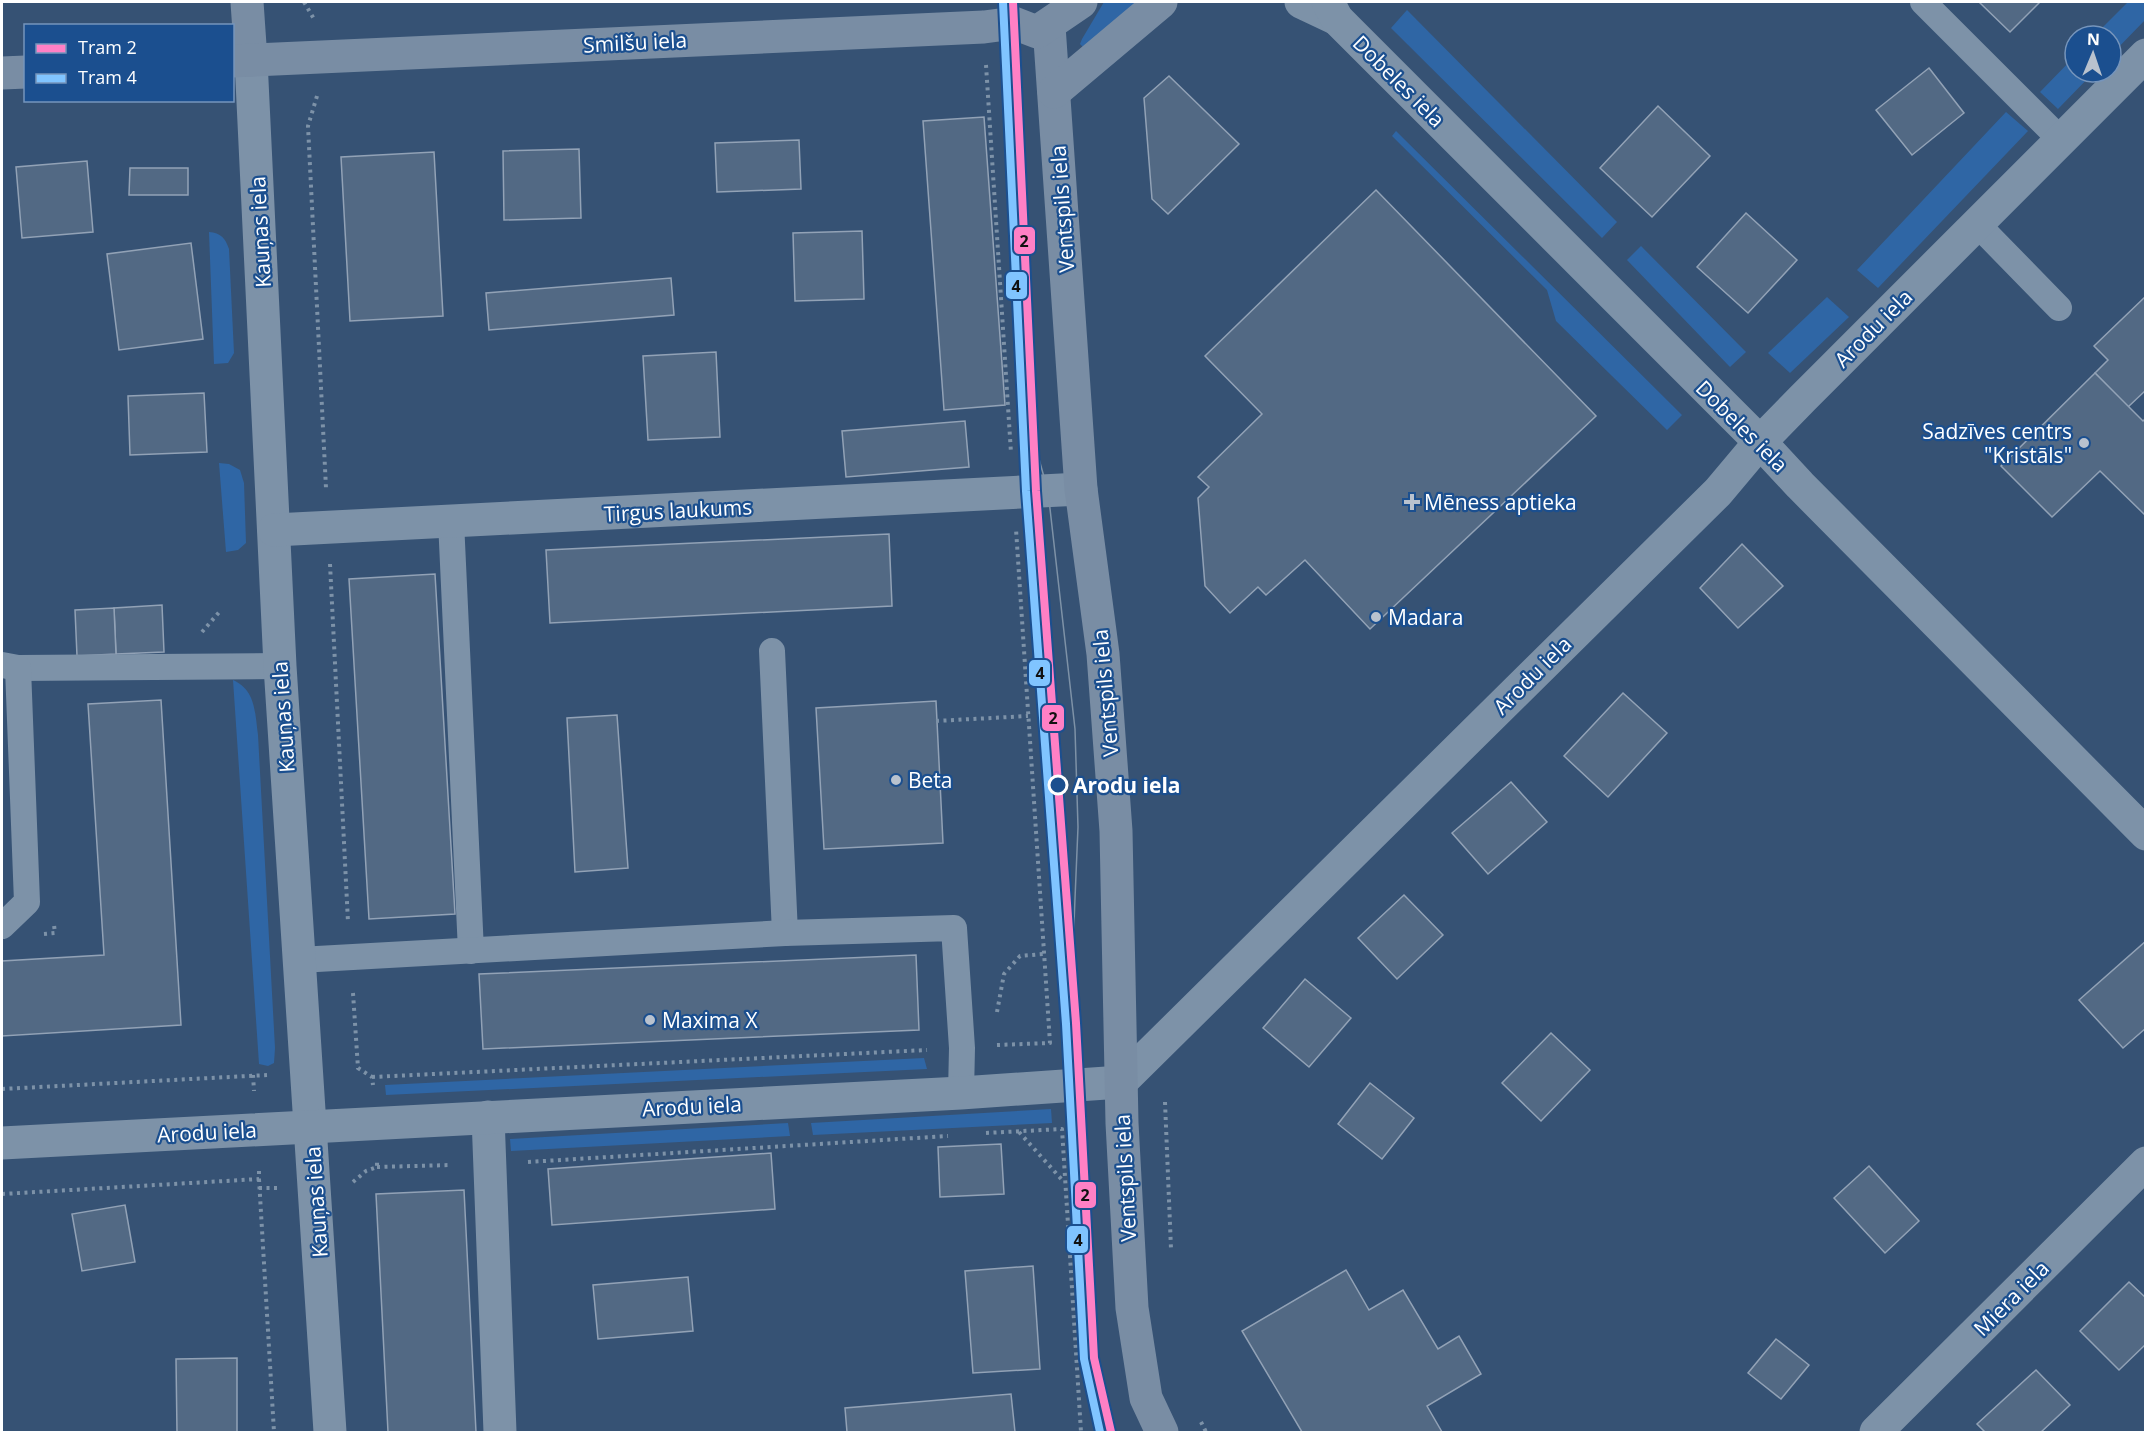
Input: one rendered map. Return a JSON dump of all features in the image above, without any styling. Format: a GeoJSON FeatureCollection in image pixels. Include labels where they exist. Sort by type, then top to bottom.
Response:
{"type":"FeatureCollection","features":[{"type":"Feature","properties":{"kind":"street","name":"Kauņas iela"},"geometry":{"type":"LineString","coordinates":[[247,2],[242,61],[274,530],[280,666],[330,1432]]}},
{"type":"Feature","properties":{"kind":"street"},"geometry":{"type":"LineString","coordinates":[[1049,26],[1081,2]]}},
{"type":"Feature","properties":{"kind":"street"},"geometry":{"type":"LineString","coordinates":[[1054,92],[1161,2]]}},
{"type":"Feature","properties":{"kind":"street","name":"Dobeles iela"},"geometry":{"type":"LineString","coordinates":[[1301,2],[1332,10],[2145,834]]}},
{"type":"Feature","properties":{"kind":"street","name":"Smilšu iela"},"geometry":{"type":"LineString","coordinates":[[242,61],[972,27],[1018,12],[1037,32],[1049,26]]}},
{"type":"Feature","properties":{"kind":"street","name":"Ventspils iela"},"geometry":{"type":"LineString","coordinates":[[1049,26],[1082,489],[1103,654],[1116,831],[1121,1082],[1132,1308],[1146,1398],[1162,1432]]}},
{"type":"Feature","properties":{"kind":"street","name":"Arodu iela"},"geometry":{"type":"LineString","coordinates":[[2,1143],[962,1093],[1121,1082],[1718,492],[1760,442],[2145,55]]}},
{"type":"Feature","properties":{"kind":"street"},"geometry":{"type":"LineString","coordinates":[[2,73],[24,72]]}},
{"type":"Feature","properties":{"kind":"street","name":"Tirgus laukums"},"geometry":{"type":"LineString","coordinates":[[274,530],[1082,489]]}},
{"type":"Feature","properties":{"kind":"street"},"geometry":{"type":"LineString","coordinates":[[488,1117],[500,1432]]}},
{"type":"Feature","properties":{"kind":"street","name":"Miera iela"},"geometry":{"type":"LineString","coordinates":[[1876,1432],[2145,1163]]}},
{"type":"Feature","properties":{"kind":"lane"},"geometry":{"type":"LineString","coordinates":[[1923,2],[2061,140]]}},
{"type":"Feature","properties":{"kind":"lane"},"geometry":{"type":"LineString","coordinates":[[1977,224],[2059,308]]}},
{"type":"Feature","properties":{"kind":"lane"},"geometry":{"type":"LineString","coordinates":[[451,521],[471,951]]}},
{"type":"Feature","properties":{"kind":"lane"},"geometry":{"type":"LineString","coordinates":[[772,651],[785,933]]}},
{"type":"Feature","properties":{"kind":"lane"},"geometry":{"type":"LineString","coordinates":[[2,926],[27,902],[10,666],[280,666]]}},
{"type":"Feature","properties":{"kind":"lane"},"geometry":{"type":"LineString","coordinates":[[299,960],[785,933],[954,928],[962,1048],[962,1093]]}},
{"type":"Feature","properties":{"kind":"path"},"geometry":{"type":"LineString","coordinates":[[304,2],[314,16]]}},
{"type":"Feature","properties":{"kind":"path"},"geometry":{"type":"LineString","coordinates":[[317,99],[308,126],[350,957],[358,1068],[372,1077],[1050,1044],[986,62]]}},
{"type":"Feature","properties":{"kind":"path"},"geometry":{"type":"LineString","coordinates":[[936,721],[1028,716]]}},
{"type":"Feature","properties":{"kind":"path"},"geometry":{"type":"LineString","coordinates":[[33,935],[55,933],[54,921]]}},
{"type":"Feature","properties":{"kind":"path"},"geometry":{"type":"LineString","coordinates":[[996,1015],[1004,974],[1020,956],[1043,954]]}},
{"type":"Feature","properties":{"kind":"path"},"geometry":{"type":"LineString","coordinates":[[2,1089],[271,1075]]}},
{"type":"Feature","properties":{"kind":"path"},"geometry":{"type":"LineString","coordinates":[[372,1077],[373,1088]]}},
{"type":"Feature","properties":{"kind":"path"},"geometry":{"type":"LineString","coordinates":[[1165,1102],[1171,1259]]}},
{"type":"Feature","properties":{"kind":"path"},"geometry":{"type":"LineString","coordinates":[[983,1134],[1062,1129],[1081,1432]]}},
{"type":"Feature","properties":{"kind":"path"},"geometry":{"type":"LineString","coordinates":[[1019,1131],[1065,1184]]}},
{"type":"Feature","properties":{"kind":"path"},"geometry":{"type":"LineString","coordinates":[[377,1167],[489,1164],[960,1135]]}},
{"type":"Feature","properties":{"kind":"path"},"geometry":{"type":"LineString","coordinates":[[258,1156],[274,1432]]}},
{"type":"Feature","properties":{"kind":"path"},"geometry":{"type":"LineString","coordinates":[[2,1194],[259,1179]]}},
{"type":"Feature","properties":{"kind":"path"},"geometry":{"type":"LineString","coordinates":[[1197,1413],[1206,1432]]}},
{"type":"Feature","properties":{"kind":"shaded area"},"geometry":{"type":"Polygon","coordinates":[[[1104,2],[1138,2],[1083,47],[1080,44],[1082,39],[1104,2]]]}},
{"type":"Feature","properties":{"kind":"shaded area"},"geometry":{"type":"Polygon","coordinates":[[[2128,2],[2145,2],[2145,20],[2123,43],[2123,24],[2106,24],[2128,2]]]}},
{"type":"Feature","properties":{"kind":"shaded area"},"geometry":{"type":"Polygon","coordinates":[[[1407,10],[1617,222],[1602,238],[1391,28],[1407,10]]]}},
{"type":"Feature","properties":{"kind":"shaded area"},"geometry":{"type":"Polygon","coordinates":[[[2063,68],[2063,84],[2082,84],[2058,109],[2040,92],[2063,68]]]}},
{"type":"Feature","properties":{"kind":"shaded area"},"geometry":{"type":"Polygon","coordinates":[[[2006,112],[2028,131],[1878,288],[1857,270],[2006,112]]]}},
{"type":"Feature","properties":{"kind":"shaded area"},"geometry":{"type":"Polygon","coordinates":[[[1396,131],[1682,415],[1667,430],[1556,321],[1547,290],[1392,136],[1396,131]]]}},
{"type":"Feature","properties":{"kind":"shaded area"},"geometry":{"type":"Polygon","coordinates":[[[209,232],[222,237],[229,249],[234,353],[228,363],[214,364],[209,232]]]}},
{"type":"Feature","properties":{"kind":"shaded area"},"geometry":{"type":"Polygon","coordinates":[[[1641,246],[1746,352],[1730,367],[1627,260],[1641,246]]]}},
{"type":"Feature","properties":{"kind":"shaded area"},"geometry":{"type":"Polygon","coordinates":[[[1827,297],[1849,317],[1790,373],[1768,353],[1827,297]]]}},
{"type":"Feature","properties":{"kind":"shaded area"},"geometry":{"type":"Polygon","coordinates":[[[219,463],[229,464],[240,470],[244,483],[246,543],[238,550],[226,552],[219,463]]]}},
{"type":"Feature","properties":{"kind":"shaded area"},"geometry":{"type":"Polygon","coordinates":[[[233,680],[241,684],[250,696],[255,711],[258,735],[275,1048],[274,1063],[268,1066],[259,1064],[233,680]]]}},
{"type":"Feature","properties":{"kind":"shaded area"},"geometry":{"type":"Polygon","coordinates":[[[924,1058],[927,1069],[386,1095],[385,1085],[924,1058]]]}},
{"type":"Feature","properties":{"kind":"shaded area"},"geometry":{"type":"Polygon","coordinates":[[[1051,1109],[1052,1123],[813,1135],[811,1123],[1051,1109]]]}},
{"type":"Feature","properties":{"kind":"shaded area"},"geometry":{"type":"Polygon","coordinates":[[[788,1123],[790,1136],[511,1151],[510,1139],[788,1123]]]}},
{"type":"Feature","properties":{"kind":"building"},"geometry":{"type":"Polygon","coordinates":[[[1979,2],[2040,2],[2010,32],[1979,2]]]}},
{"type":"Feature","properties":{"kind":"building"},"geometry":{"type":"Polygon","coordinates":[[[1929,68],[1964,113],[1912,155],[1876,110],[1929,68]]]}},
{"type":"Feature","properties":{"kind":"building"},"geometry":{"type":"Polygon","coordinates":[[[1169,76],[1239,144],[1168,214],[1152,199],[1144,98],[1169,76]]]}},
{"type":"Feature","properties":{"kind":"building"},"geometry":{"type":"Polygon","coordinates":[[[1658,106],[1710,156],[1652,217],[1600,168],[1658,106]]]}},
{"type":"Feature","properties":{"kind":"building"},"geometry":{"type":"Polygon","coordinates":[[[984,117],[1005,405],[944,410],[923,121],[984,117]]]}},
{"type":"Feature","properties":{"kind":"building"},"geometry":{"type":"Polygon","coordinates":[[[799,140],[801,189],[717,192],[715,143],[799,140]]]}},
{"type":"Feature","properties":{"kind":"building"},"geometry":{"type":"Polygon","coordinates":[[[579,149],[581,218],[504,220],[503,151],[579,149]]]}},
{"type":"Feature","properties":{"kind":"building"},"geometry":{"type":"Polygon","coordinates":[[[434,152],[443,316],[350,321],[341,157],[434,152]]]}},
{"type":"Feature","properties":{"kind":"building"},"geometry":{"type":"Polygon","coordinates":[[[87,161],[93,232],[22,238],[16,167],[87,161]]]}},
{"type":"Feature","properties":{"kind":"building"},"geometry":{"type":"Polygon","coordinates":[[[130,168],[188,168],[188,195],[129,195],[130,168]]]}},
{"type":"Feature","properties":{"kind":"building"},"geometry":{"type":"Polygon","coordinates":[[[1376,190],[1596,416],[1370,629],[1305,560],[1266,595],[1258,587],[1230,613],[1205,586],[1198,498],[1209,487],[1198,477],[1262,414],[1205,356],[1376,190]]]}},
{"type":"Feature","properties":{"kind":"building"},"geometry":{"type":"Polygon","coordinates":[[[1746,213],[1797,260],[1748,313],[1697,267],[1746,213]]]}},
{"type":"Feature","properties":{"kind":"building"},"geometry":{"type":"Polygon","coordinates":[[[862,231],[864,299],[795,301],[793,233],[862,231]]]}},
{"type":"Feature","properties":{"kind":"building"},"geometry":{"type":"Polygon","coordinates":[[[191,243],[203,339],[119,350],[107,254],[191,243]]]}},
{"type":"Feature","properties":{"kind":"building"},"geometry":{"type":"Polygon","coordinates":[[[671,278],[674,315],[489,330],[486,293],[671,278]]]}},
{"type":"Feature","properties":{"kind":"building"},"geometry":{"type":"Polygon","coordinates":[[[2146,296],[2146,390],[2128,407],[2095,373],[2108,360],[2094,346],[2146,296]]]}},
{"type":"Feature","properties":{"kind":"building"},"geometry":{"type":"Polygon","coordinates":[[[716,352],[720,437],[648,440],[643,356],[716,352]]]}},
{"type":"Feature","properties":{"kind":"building","name":"Sadzīves centrs \"Kristāls\""},"geometry":{"type":"Polygon","coordinates":[[[2095,373],[2143,421],[2146,418],[2146,516],[2100,471],[2052,517],[2001,466],[2095,373]]]}},
{"type":"Feature","properties":{"kind":"building"},"geometry":{"type":"Polygon","coordinates":[[[204,393],[207,452],[130,455],[128,396],[204,393]]]}},
{"type":"Feature","properties":{"kind":"building"},"geometry":{"type":"Polygon","coordinates":[[[965,421],[969,467],[846,477],[842,431],[965,421]]]}},
{"type":"Feature","properties":{"kind":"building"},"geometry":{"type":"Polygon","coordinates":[[[889,534],[892,606],[550,623],[546,550],[889,534]]]}},
{"type":"Feature","properties":{"kind":"building"},"geometry":{"type":"Polygon","coordinates":[[[1742,544],[1783,586],[1738,628],[1700,588],[1742,544]]]}},
{"type":"Feature","properties":{"kind":"building"},"geometry":{"type":"Polygon","coordinates":[[[435,574],[455,914],[369,919],[349,579],[435,574]]]}},
{"type":"Feature","properties":{"kind":"building"},"geometry":{"type":"Polygon","coordinates":[[[162,605],[164,652],[116,654],[114,608],[162,605]]]}},
{"type":"Feature","properties":{"kind":"building"},"geometry":{"type":"Polygon","coordinates":[[[114,608],[116,654],[77,656],[75,610],[114,608]]]}},
{"type":"Feature","properties":{"kind":"building"},"geometry":{"type":"Polygon","coordinates":[[[1623,693],[1667,733],[1608,797],[1564,756],[1623,693]]]}},
{"type":"Feature","properties":{"kind":"building"},"geometry":{"type":"Polygon","coordinates":[[[161,700],[181,1025],[2,1036],[2,961],[104,955],[88,704],[161,700]]]}},
{"type":"Feature","properties":{"kind":"building"},"geometry":{"type":"Polygon","coordinates":[[[936,701],[943,843],[824,849],[816,708],[936,701]]]}},
{"type":"Feature","properties":{"kind":"building"},"geometry":{"type":"Polygon","coordinates":[[[617,715],[628,868],[575,872],[567,718],[617,715]]]}},
{"type":"Feature","properties":{"kind":"building"},"geometry":{"type":"Polygon","coordinates":[[[1511,782],[1547,822],[1488,874],[1452,833],[1511,782]]]}},
{"type":"Feature","properties":{"kind":"building"},"geometry":{"type":"Polygon","coordinates":[[[1404,895],[1443,935],[1397,979],[1358,938],[1404,895]]]}},
{"type":"Feature","properties":{"kind":"building"},"geometry":{"type":"Polygon","coordinates":[[[2146,941],[2146,1028],[2123,1048],[2079,1000],[2146,941]]]}},
{"type":"Feature","properties":{"kind":"building"},"geometry":{"type":"Polygon","coordinates":[[[916,955],[919,1030],[483,1049],[479,974],[916,955]]]}},
{"type":"Feature","properties":{"kind":"building"},"geometry":{"type":"Polygon","coordinates":[[[1305,979],[1351,1018],[1309,1067],[1263,1028],[1305,979]]]}},
{"type":"Feature","properties":{"kind":"building"},"geometry":{"type":"Polygon","coordinates":[[[1551,1033],[1590,1070],[1541,1121],[1502,1083],[1551,1033]]]}},
{"type":"Feature","properties":{"kind":"building"},"geometry":{"type":"Polygon","coordinates":[[[1370,1083],[1414,1118],[1382,1159],[1338,1124],[1370,1083]]]}},
{"type":"Feature","properties":{"kind":"building"},"geometry":{"type":"Polygon","coordinates":[[[1001,1144],[1004,1194],[940,1197],[938,1147],[1001,1144]]]}},
{"type":"Feature","properties":{"kind":"building"},"geometry":{"type":"Polygon","coordinates":[[[771,1153],[775,1209],[552,1225],[548,1169],[771,1153]]]}},
{"type":"Feature","properties":{"kind":"building"},"geometry":{"type":"Polygon","coordinates":[[[1869,1166],[1919,1221],[1885,1253],[1834,1198],[1869,1166]]]}},
{"type":"Feature","properties":{"kind":"building"},"geometry":{"type":"Polygon","coordinates":[[[464,1190],[476,1432],[388,1432],[376,1194],[464,1190]]]}},
{"type":"Feature","properties":{"kind":"building"},"geometry":{"type":"Polygon","coordinates":[[[125,1205],[135,1262],[82,1271],[72,1214],[125,1205]]]}},
{"type":"Feature","properties":{"kind":"building"},"geometry":{"type":"Polygon","coordinates":[[[1033,1266],[1040,1369],[973,1373],[965,1271],[1033,1266]]]}},
{"type":"Feature","properties":{"kind":"building"},"geometry":{"type":"Polygon","coordinates":[[[1346,1270],[1369,1310],[1403,1290],[1438,1349],[1459,1336],[1481,1374],[1427,1406],[1442,1432],[1302,1432],[1242,1331],[1346,1270]]]}},
{"type":"Feature","properties":{"kind":"building"},"geometry":{"type":"Polygon","coordinates":[[[688,1277],[693,1331],[598,1339],[593,1285],[688,1277]]]}},
{"type":"Feature","properties":{"kind":"building"},"geometry":{"type":"Polygon","coordinates":[[[2129,1282],[2146,1298],[2146,1344],[2119,1370],[2080,1331],[2129,1282]]]}},
{"type":"Feature","properties":{"kind":"building"},"geometry":{"type":"Polygon","coordinates":[[[1776,1339],[1809,1365],[1781,1399],[1748,1373],[1776,1339]]]}},
{"type":"Feature","properties":{"kind":"building"},"geometry":{"type":"Polygon","coordinates":[[[237,1358],[237,1432],[177,1432],[176,1359],[237,1358]]]}},
{"type":"Feature","properties":{"kind":"building"},"geometry":{"type":"Polygon","coordinates":[[[2036,1370],[2070,1405],[2041,1432],[1985,1432],[1977,1424],[2036,1370]]]}},
{"type":"Feature","properties":{"kind":"building"},"geometry":{"type":"Polygon","coordinates":[[[1011,1394],[1015,1432],[847,1432],[845,1408],[1011,1394]]]}},
{"type":"Feature","properties":{"kind":"tram line","name":"4"},"geometry":{"type":"LineString","coordinates":[[1003,2],[1026,491],[1066,1024],[1084,1359],[1100,1432]]}},
{"type":"Feature","properties":{"kind":"tram line","name":"2"},"geometry":{"type":"LineString","coordinates":[[1013,2],[1036,491],[1076,1023],[1094,1358],[1111,1432]]}},
{"type":"Feature","properties":{"kind":"tram line"},"geometry":{"type":"LineString","coordinates":[[1035,445],[1048,491],[1075,729],[1078,827],[1072,970]]}},
{"type":"Feature","properties":{"kind":"place","name":"Sadzīves centrs \"Kristāls\""},"geometry":{"type":"Point","coordinates":[2084,443]}},
{"type":"Feature","properties":{"kind":"place","name":"Mēness aptieka"},"geometry":{"type":"Point","coordinates":[1412,502]}},
{"type":"Feature","properties":{"kind":"place","name":"Madara"},"geometry":{"type":"Point","coordinates":[1376,617]}},
{"type":"Feature","properties":{"kind":"place","name":"Beta"},"geometry":{"type":"Point","coordinates":[896,780]}},
{"type":"Feature","properties":{"kind":"place","name":"Arodu iela"},"geometry":{"type":"Point","coordinates":[1058,785]}},
{"type":"Feature","properties":{"kind":"place","name":"Maxima X"},"geometry":{"type":"Point","coordinates":[650,1020]}}]}
